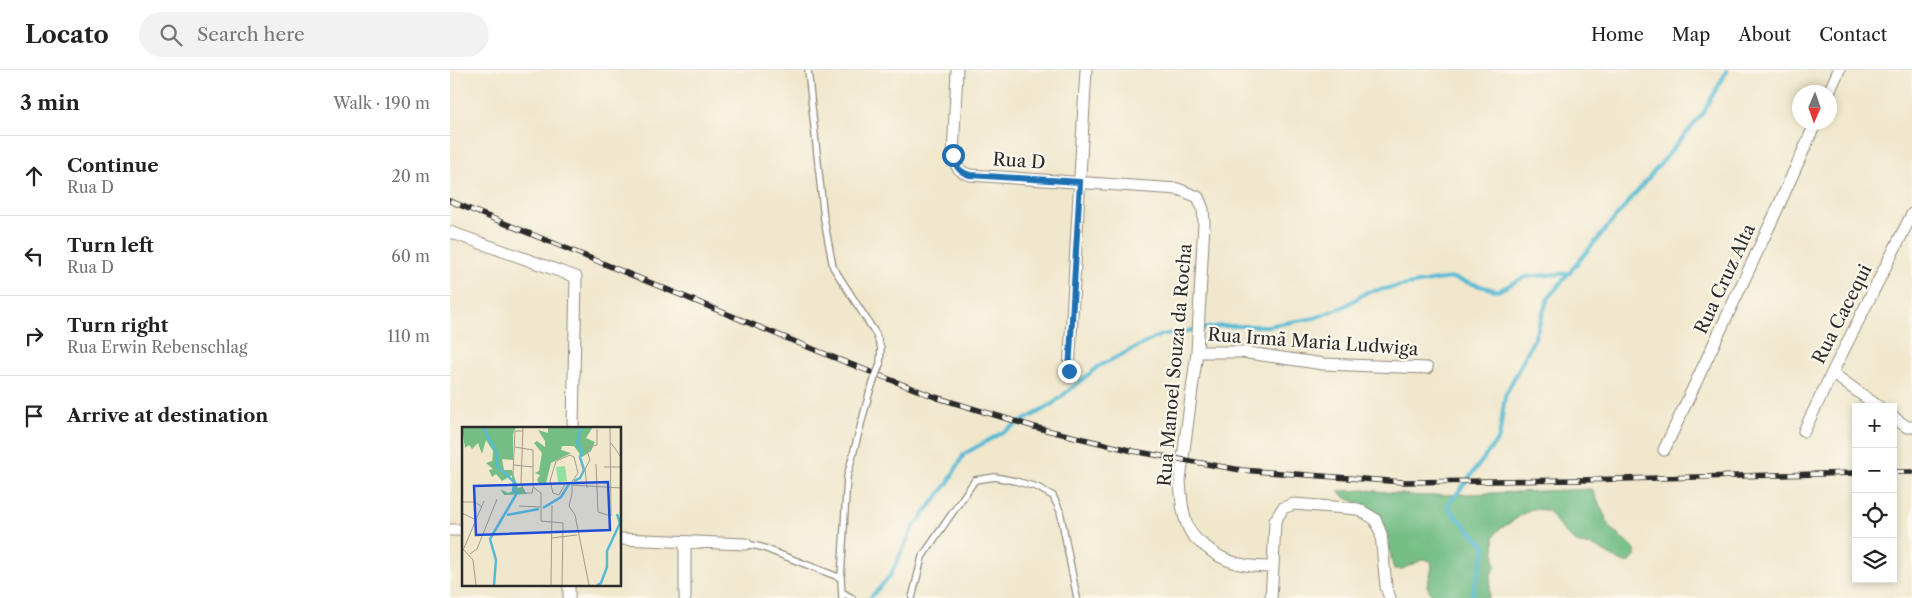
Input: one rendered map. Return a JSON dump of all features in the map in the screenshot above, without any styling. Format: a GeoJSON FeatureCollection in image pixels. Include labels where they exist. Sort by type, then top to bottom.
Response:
{"type":"FeatureCollection","features":[{"type":"Feature","properties":{"kind":"street","name":"Rua D"},"geometry":{"type":"LineString","coordinates":[[958,70],[953,155],[957,168],[962,173],[1080,182]]}},
{"type":"Feature","properties":{"kind":"street"},"geometry":{"type":"LineString","coordinates":[[1069,371],[1086,70]]}},
{"type":"Feature","properties":{"kind":"street"},"geometry":{"type":"LineString","coordinates":[[1832,85],[1839,70]]}},
{"type":"Feature","properties":{"kind":"street","name":"Rua Cruz Alta"},"geometry":{"type":"LineString","coordinates":[[1664,450],[1812,130]]}},
{"type":"Feature","properties":{"kind":"street","name":"Rua Manoel Souza da Rocha"},"geometry":{"type":"LineString","coordinates":[[1080,182],[1178,189],[1198,197],[1203,209],[1204,223],[1196,352],[1180,480],[1182,500],[1189,529],[1198,541],[1210,551],[1230,562],[1250,567],[1273,567]]}},
{"type":"Feature","properties":{"kind":"street","name":"Rua Cacequi"},"geometry":{"type":"LineString","coordinates":[[1804,431],[1832,373],[1909,230],[1912,214]]}},
{"type":"Feature","properties":{"kind":"street"},"geometry":{"type":"LineString","coordinates":[[450,232],[576,277],[573,427]]}},
{"type":"Feature","properties":{"kind":"street","name":"Rua Irmã Maria Ludwiga"},"geometry":{"type":"LineString","coordinates":[[1196,352],[1242,352],[1323,364],[1427,368]]}},
{"type":"Feature","properties":{"kind":"street"},"geometry":{"type":"LineString","coordinates":[[1832,373],[1873,403]]}},
{"type":"Feature","properties":{"kind":"street"},"geometry":{"type":"LineString","coordinates":[[1897,420],[1907,427],[1912,427]]}},
{"type":"Feature","properties":{"kind":"street"},"geometry":{"type":"LineString","coordinates":[[1271,598],[1275,521],[1283,508],[1294,504],[1358,509],[1375,519],[1381,534],[1386,587],[1390,598]]}},
{"type":"Feature","properties":{"kind":"street"},"geometry":{"type":"LineString","coordinates":[[621,539],[746,544]]}},
{"type":"Feature","properties":{"kind":"street"},"geometry":{"type":"LineString","coordinates":[[685,542],[685,598]]}},
{"type":"Feature","properties":{"kind":"lane"},"geometry":{"type":"LineString","coordinates":[[808,70],[824,219],[833,267],[876,334],[881,348],[880,364],[869,394],[847,477],[841,578],[842,595],[852,598]]}},
{"type":"Feature","properties":{"kind":"lane"},"geometry":{"type":"LineString","coordinates":[[912,598],[922,558],[954,509],[975,480],[995,477],[1037,487],[1053,496],[1060,511],[1077,598]]}},
{"type":"Feature","properties":{"kind":"lane"},"geometry":{"type":"LineString","coordinates":[[746,544],[761,547],[841,578]]}},
{"type":"Feature","properties":{"kind":"green space"},"geometry":{"type":"Polygon","coordinates":[[[1592,489],[1611,529],[1635,549],[1635,557],[1630,562],[1622,562],[1594,546],[1579,544],[1566,534],[1547,510],[1531,509],[1497,531],[1494,537],[1495,568],[1491,574],[1489,598],[1433,598],[1427,586],[1432,568],[1431,561],[1424,559],[1402,569],[1394,569],[1386,530],[1379,516],[1369,507],[1346,498],[1338,491],[1368,490],[1419,496],[1592,489]]]}},
{"type":"Feature","properties":{"kind":"waterway"},"geometry":{"type":"LineString","coordinates":[[1471,598],[1486,547],[1447,507],[1499,438],[1505,396],[1535,337],[1548,298],[1703,113],[1727,70]]}},
{"type":"Feature","properties":{"kind":"waterway"},"geometry":{"type":"LineString","coordinates":[[870,598],[890,576],[913,528],[948,483],[964,454],[1051,405],[1099,366],[1161,335],[1221,326],[1268,326],[1315,318],[1345,306],[1367,292],[1436,280],[1452,278],[1498,291],[1525,277],[1570,273]]}},
{"type":"Feature","properties":{"kind":"railway"},"geometry":{"type":"LineString","coordinates":[[450,201],[935,397],[1038,428],[1133,451],[1241,470],[1403,482],[1581,480],[1852,473]]}},
{"type":"Feature","properties":{"kind":"railway"},"geometry":{"type":"LineString","coordinates":[[1897,472],[1912,472]]}},
{"type":"Feature","properties":{"kind":"route"},"geometry":{"type":"LineString","coordinates":[[953,155],[957,168],[962,173],[970,175],[1080,182],[1069,371]]}}]}
